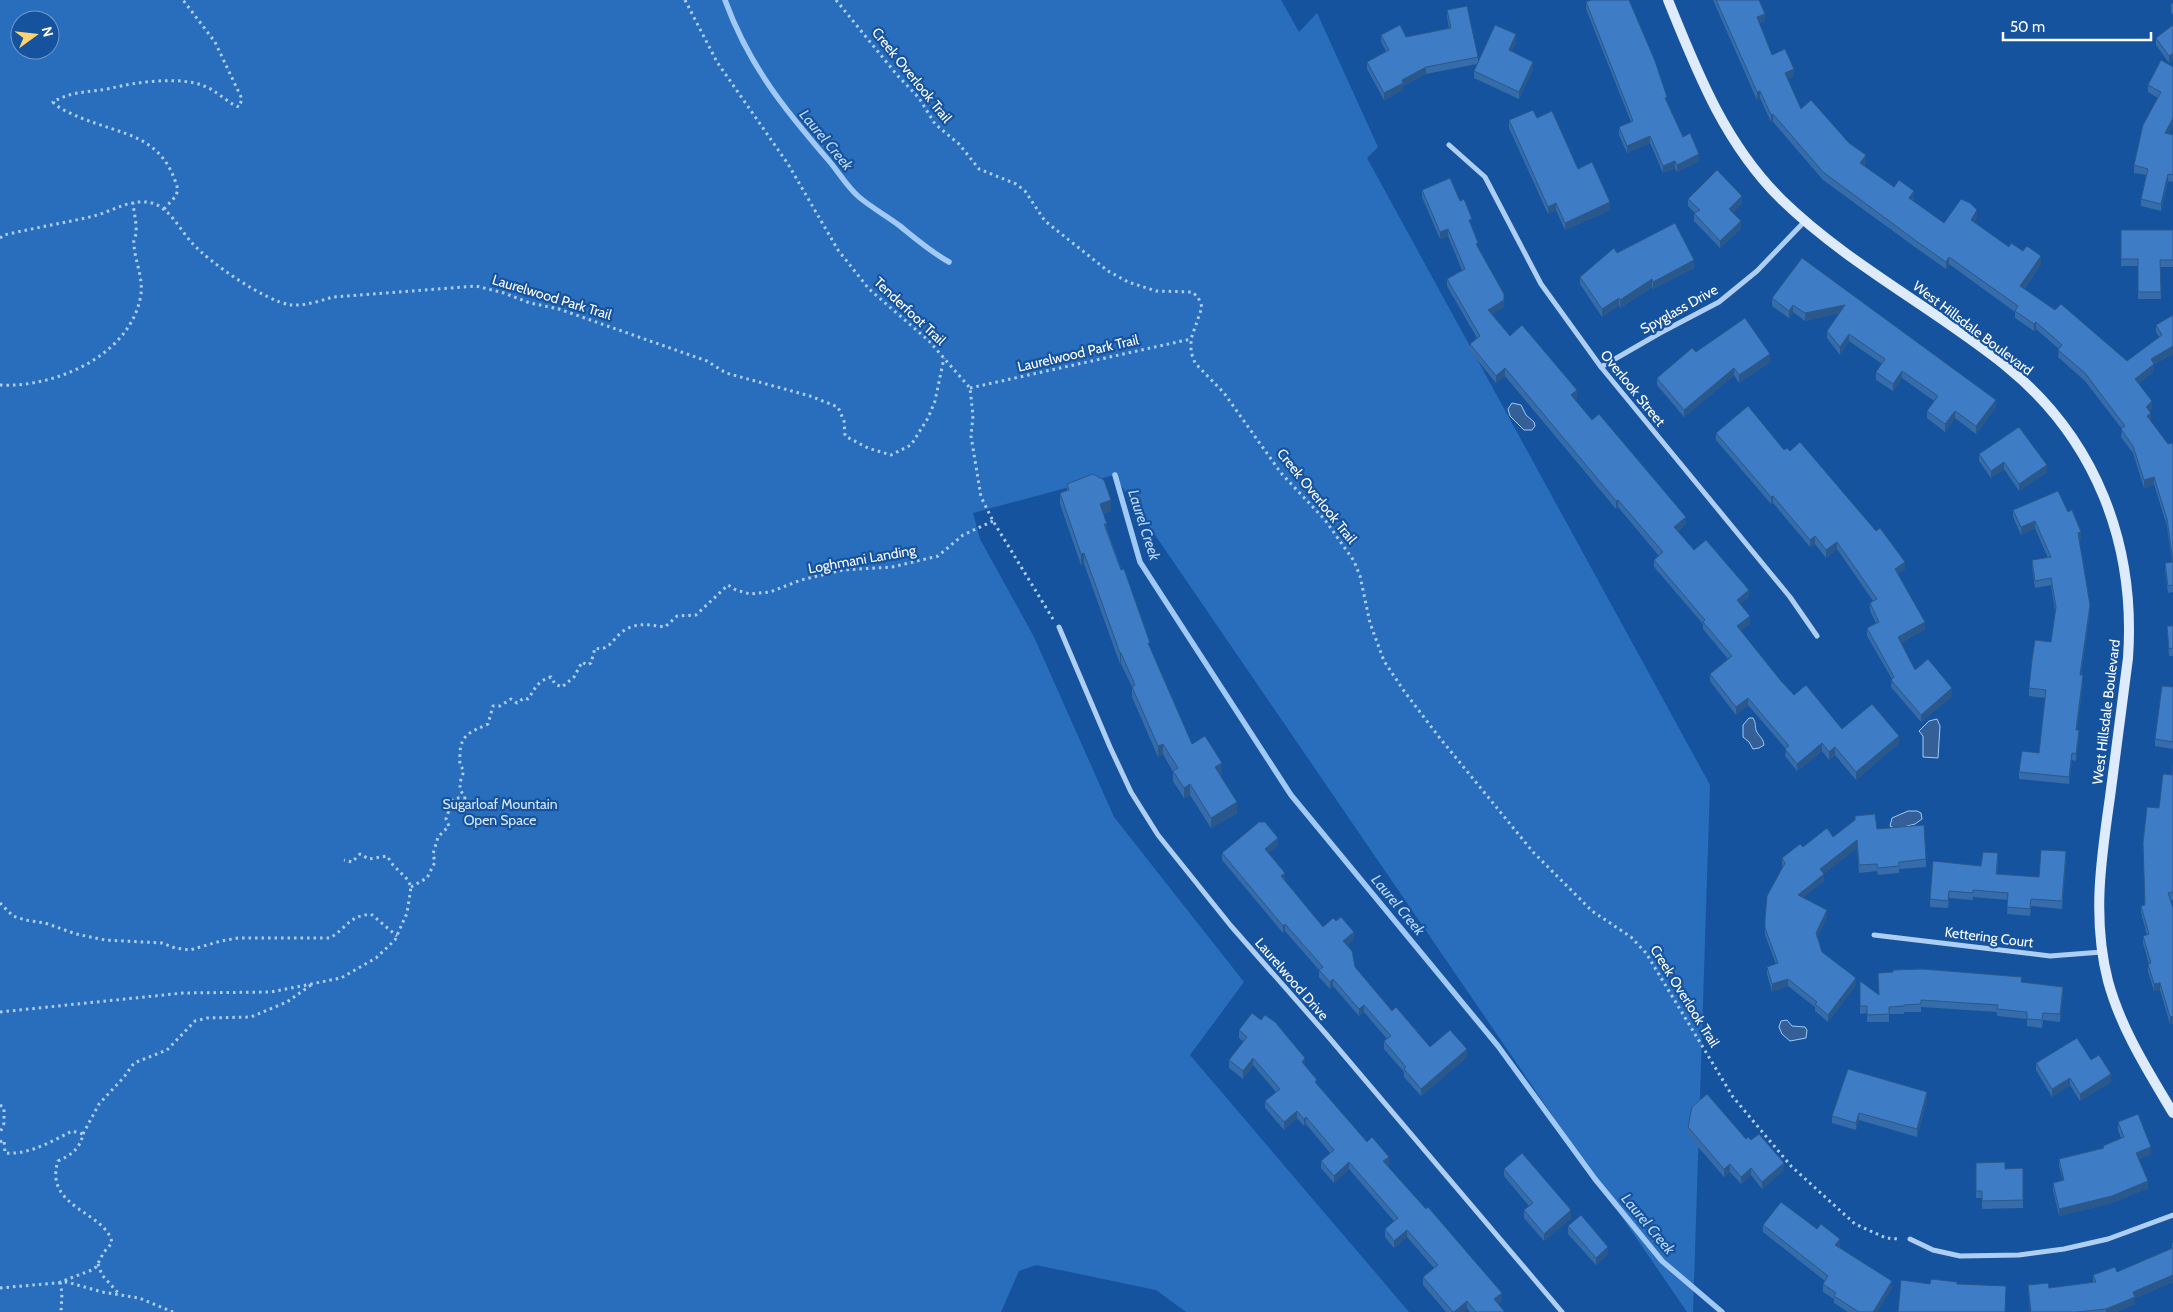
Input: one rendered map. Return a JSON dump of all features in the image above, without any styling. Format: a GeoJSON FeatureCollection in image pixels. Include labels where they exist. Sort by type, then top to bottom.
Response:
{"type":"FeatureCollection","features":[{"type":"Feature","properties":{"kind":"main road","name":"West Hillsdale Boulevard"},"geometry":{"type":"LineString","coordinates":[[1668,0],[1699,75],[1728,132],[1762,178],[1805,221],[1828,240],[1987,351],[2028,386],[2049,407],[2069,433],[2100,486],[2120,541],[2126,568],[2130,628],[2128,658],[2101,862],[2098,923],[2108,981],[2130,1040],[2173,1113]]}},
{"type":"Feature","properties":{"kind":"street","name":"Overlook Street"},"geometry":{"type":"LineString","coordinates":[[1449,145],[1485,177],[1541,284],[1601,367],[1790,597],[1817,636]]}},
{"type":"Feature","properties":{"kind":"street","name":"Spyglass Drive"},"geometry":{"type":"LineString","coordinates":[[1601,367],[1660,332],[1719,302],[1757,271],[1805,221]]}},
{"type":"Feature","properties":{"kind":"street","name":"Laurelwood Drive"},"geometry":{"type":"LineString","coordinates":[[1058,627],[1131,792],[1158,835],[1231,926],[1326,1034],[1562,1312]]}},
{"type":"Feature","properties":{"kind":"street","name":"Kettering Court"},"geometry":{"type":"LineString","coordinates":[[1874,935],[2050,956],[2102,952]]}},
{"type":"Feature","properties":{"kind":"street"},"geometry":{"type":"LineString","coordinates":[[1910,1239],[1933,1250],[1960,1256],[2019,1255],[2064,1249],[2108,1238],[2173,1215]]}},
{"type":"Feature","properties":{"kind":"path"},"geometry":{"type":"LineString","coordinates":[[0,238],[4,235],[96,216],[125,204],[151,203],[164,209],[175,197],[178,190],[166,162],[154,147],[121,131],[69,113],[52,102],[65,95],[114,88],[127,83],[181,82],[204,86],[239,107],[242,99],[215,42],[183,0]]}},
{"type":"Feature","properties":{"kind":"path","name":"Tenderfoot Trail"},"geometry":{"type":"LineString","coordinates":[[685,0],[717,62],[788,164],[838,250],[869,289],[929,341],[970,388]]}},
{"type":"Feature","properties":{"kind":"path","name":"Creek Overlook Trail"},"geometry":{"type":"LineString","coordinates":[[836,0],[897,75],[919,98],[935,124],[959,144],[980,169],[1016,184],[1025,191],[1045,221],[1108,271],[1128,282],[1156,291],[1192,292],[1198,298],[1202,307],[1191,339],[1191,352],[1195,363],[1224,393],[1281,472],[1325,520],[1354,561],[1360,576],[1370,623],[1384,661],[1439,737],[1508,818],[1533,852],[1592,910],[1631,937],[1646,953],[1733,1097],[1790,1166],[1855,1224],[1886,1238],[1910,1239]]}},
{"type":"Feature","properties":{"kind":"path"},"geometry":{"type":"LineString","coordinates":[[0,385],[19,386],[76,371],[102,354],[127,330],[134,317],[141,292],[140,276],[133,242],[136,233],[133,203]]}},
{"type":"Feature","properties":{"kind":"path","name":"Laurelwood Park Trail"},"geometry":{"type":"LineString","coordinates":[[164,209],[193,244],[239,281],[265,296],[291,304],[310,303],[332,298],[476,286],[504,293],[530,303],[559,309],[672,348],[707,361],[726,373],[810,396],[838,407],[844,421],[845,436],[868,448],[891,455],[912,445],[928,418],[935,401],[944,358]]}},
{"type":"Feature","properties":{"kind":"path","name":"Laurelwood Park Trail"},"geometry":{"type":"LineString","coordinates":[[970,388],[1191,339]]}},
{"type":"Feature","properties":{"kind":"path"},"geometry":{"type":"LineString","coordinates":[[970,388],[973,416],[971,436],[981,496],[992,521],[1058,627]]}},
{"type":"Feature","properties":{"kind":"path","name":"Loghmani Landing"},"geometry":{"type":"LineString","coordinates":[[411,887],[427,878],[436,862],[432,854],[438,837],[450,826],[446,819],[452,801],[454,798],[465,798],[460,792],[459,784],[464,771],[460,765],[461,742],[469,732],[488,724],[493,706],[500,706],[511,699],[518,702],[524,698],[528,699],[533,689],[546,679],[551,678],[555,684],[562,687],[574,677],[582,662],[588,665],[591,663],[595,648],[599,650],[609,646],[624,630],[639,624],[665,627],[677,616],[696,615],[728,585],[736,590],[750,594],[770,592],[801,580],[843,570],[892,567],[938,556],[962,535],[992,521]]}},
{"type":"Feature","properties":{"kind":"path"},"geometry":{"type":"LineString","coordinates":[[0,1012],[183,993],[271,992],[341,978],[376,958],[395,940],[407,913],[411,887],[408,880],[387,856],[369,859],[360,854],[352,862],[344,860]]}},
{"type":"Feature","properties":{"kind":"path"},"geometry":{"type":"LineString","coordinates":[[0,903],[13,916],[45,923],[76,934],[105,940],[162,943],[175,948],[190,950],[222,940],[238,938],[330,938],[339,932],[348,921],[360,915],[371,914],[397,936]]}},
{"type":"Feature","properties":{"kind":"path"},"geometry":{"type":"LineString","coordinates":[[0,1288],[60,1282],[92,1270],[112,1243],[111,1237],[105,1228],[90,1219],[66,1198],[58,1187],[55,1172],[58,1161],[71,1155],[81,1143],[83,1134],[99,1104],[134,1063],[167,1050],[195,1021],[207,1018],[251,1018],[287,1002],[311,985]]}},
{"type":"Feature","properties":{"kind":"path"},"geometry":{"type":"LineString","coordinates":[[0,1105],[4,1108],[4,1123],[0,1133]]}},
{"type":"Feature","properties":{"kind":"path"},"geometry":{"type":"LineString","coordinates":[[0,1142],[4,1140],[5,1153],[16,1154],[72,1132],[83,1134]]}},
{"type":"Feature","properties":{"kind":"path"},"geometry":{"type":"LineString","coordinates":[[98,1263],[102,1275],[120,1295]]}},
{"type":"Feature","properties":{"kind":"path"},"geometry":{"type":"LineString","coordinates":[[60,1282],[139,1298],[173,1312]]}},
{"type":"Feature","properties":{"kind":"path"},"geometry":{"type":"LineString","coordinates":[[60,1282],[62,1293],[61,1312]]}},
{"type":"Feature","properties":{"kind":"green space","name":"Sugarloaf Mountain Open Space"},"geometry":{"type":"Polygon","coordinates":[[[0,0],[1281,0],[1299,32],[1317,13],[1378,147],[1367,158],[1710,785],[1693,1312],[1687,1312],[1114,475],[973,513],[980,539],[1034,637],[1114,817],[1244,982],[1190,1055],[1409,1312],[1186,1312],[1156,1290],[1036,1265],[1019,1271],[1001,1312],[0,1312],[0,0]]]}},
{"type":"Feature","properties":{"kind":"shaded area"},"geometry":{"type":"Polygon","coordinates":[[[1512,403],[1521,405],[1526,415],[1534,422],[1535,426],[1532,430],[1524,430],[1510,416],[1508,409],[1512,403]]]}},
{"type":"Feature","properties":{"kind":"shaded area"},"geometry":{"type":"Polygon","coordinates":[[[1749,718],[1753,718],[1756,730],[1762,738],[1764,745],[1759,748],[1753,749],[1743,737],[1743,725],[1749,718]]]}},
{"type":"Feature","properties":{"kind":"shaded area"},"geometry":{"type":"Polygon","coordinates":[[[1937,719],[1940,726],[1938,758],[1923,757],[1923,736],[1919,731],[1929,721],[1937,719]]]}},
{"type":"Feature","properties":{"kind":"shaded area"},"geometry":{"type":"Polygon","coordinates":[[[1908,811],[1921,813],[1922,819],[1915,824],[1896,829],[1890,826],[1892,818],[1908,811]]]}},
{"type":"Feature","properties":{"kind":"shaded area"},"geometry":{"type":"Polygon","coordinates":[[[1787,1020],[1792,1026],[1805,1027],[1807,1030],[1806,1038],[1790,1041],[1782,1034],[1779,1027],[1781,1021],[1787,1020]]]}},
{"type":"Feature","properties":{"kind":"building"},"geometry":{"type":"Polygon","coordinates":[[[1591,0],[1629,0],[1655,61],[1667,97],[1665,98],[1683,137],[1690,133],[1699,154],[1677,165],[1675,161],[1663,166],[1650,136],[1627,146],[1619,127],[1633,121],[1586,2],[1591,0]]]}},
{"type":"Feature","properties":{"kind":"building"},"geometry":{"type":"Polygon","coordinates":[[[1716,0],[1759,0],[1765,14],[1757,17],[1772,55],[1785,49],[1794,69],[1785,73],[1801,109],[1811,100],[1849,143],[1866,155],[1860,163],[1894,187],[1899,180],[1914,191],[1909,198],[1944,223],[1961,199],[1970,203],[1977,210],[1971,220],[2009,247],[2011,243],[2023,251],[2027,246],[2041,256],[2020,286],[2055,310],[2061,304],[2127,361],[2162,335],[2156,325],[2173,315],[2173,346],[2151,359],[2154,364],[2135,379],[2152,401],[2146,407],[2151,413],[2147,416],[2168,444],[2172,443],[2173,447],[2173,562],[2167,519],[2154,477],[2144,480],[2133,446],[2121,429],[2125,426],[2085,373],[2058,350],[2062,345],[2036,322],[2034,324],[2015,311],[2018,306],[1949,257],[1946,262],[1823,172],[1773,114],[1771,115],[1760,91],[1757,92],[1716,0]]]}},
{"type":"Feature","properties":{"kind":"building"},"geometry":{"type":"Polygon","coordinates":[[[1467,6],[1478,57],[1426,67],[1402,80],[1403,83],[1384,93],[1367,62],[1389,50],[1381,35],[1400,25],[1406,37],[1451,28],[1447,10],[1467,6]]]}},
{"type":"Feature","properties":{"kind":"building"},"geometry":{"type":"Polygon","coordinates":[[[1495,25],[1516,34],[1509,50],[1533,62],[1519,92],[1474,71],[1495,25]]]}},
{"type":"Feature","properties":{"kind":"building"},"geometry":{"type":"Polygon","coordinates":[[[2173,25],[2173,53],[2169,56],[2156,38],[2173,25]]]}},
{"type":"Feature","properties":{"kind":"building"},"geometry":{"type":"Polygon","coordinates":[[[2161,60],[2173,67],[2173,118],[2165,133],[2173,135],[2173,175],[2168,174],[2161,204],[2141,199],[2148,169],[2134,165],[2143,125],[2161,92],[2148,85],[2161,60]]]}},
{"type":"Feature","properties":{"kind":"building"},"geometry":{"type":"Polygon","coordinates":[[[1533,110],[1537,118],[1552,111],[1578,169],[1592,162],[1610,202],[1565,223],[1556,203],[1548,207],[1509,120],[1533,110]]]}},
{"type":"Feature","properties":{"kind":"building"},"geometry":{"type":"Polygon","coordinates":[[[1717,170],[1742,196],[1729,209],[1741,221],[1720,241],[1694,213],[1700,210],[1688,199],[1717,170]]]}},
{"type":"Feature","properties":{"kind":"building"},"geometry":{"type":"Polygon","coordinates":[[[1450,178],[1460,201],[1464,199],[1472,219],[1469,220],[1478,243],[1476,244],[1504,294],[1504,300],[1488,310],[1510,336],[1522,325],[1577,390],[1571,395],[1592,420],[1599,414],[1686,517],[1674,527],[1694,550],[1706,540],[1749,590],[1737,600],[1750,616],[1737,626],[1781,681],[1794,695],[1806,685],[1842,729],[1872,704],[1899,736],[1856,772],[1835,747],[1829,752],[1822,743],[1797,764],[1785,749],[1789,746],[1748,698],[1736,707],[1710,674],[1732,656],[1703,622],[1705,620],[1654,560],[1663,552],[1618,500],[1616,501],[1505,368],[1496,376],[1470,344],[1480,336],[1447,279],[1465,269],[1448,229],[1440,232],[1422,190],[1450,178]]]}},
{"type":"Feature","properties":{"kind":"building"},"geometry":{"type":"Polygon","coordinates":[[[1675,223],[1694,260],[1653,282],[1652,279],[1620,300],[1619,298],[1602,309],[1580,277],[1614,248],[1617,253],[1675,223]]]}},
{"type":"Feature","properties":{"kind":"building"},"geometry":{"type":"Polygon","coordinates":[[[2121,230],[2173,230],[2173,260],[2160,260],[2161,292],[2138,292],[2138,259],[2121,259],[2121,230]]]}},
{"type":"Feature","properties":{"kind":"building"},"geometry":{"type":"Polygon","coordinates":[[[1802,258],[1996,400],[1976,426],[1955,411],[1945,424],[1927,411],[1938,396],[1902,371],[1893,384],[1876,372],[1885,359],[1849,334],[1840,347],[1827,331],[1845,305],[1805,313],[1793,305],[1789,311],[1772,298],[1802,258]]]}},
{"type":"Feature","properties":{"kind":"building"},"geometry":{"type":"Polygon","coordinates":[[[1745,318],[1770,354],[1739,375],[1734,368],[1684,410],[1657,378],[1692,348],[1696,352],[1745,318]]]}},
{"type":"Feature","properties":{"kind":"building"},"geometry":{"type":"Polygon","coordinates":[[[1748,406],[1784,450],[1787,448],[1790,451],[1800,442],[1876,531],[1880,528],[1905,562],[1895,569],[1925,622],[1898,637],[1915,670],[1928,659],[1952,688],[1921,715],[1891,680],[1894,677],[1867,628],[1879,622],[1870,603],[1877,599],[1837,542],[1826,550],[1815,536],[1810,540],[1716,433],[1748,406]]]}},
{"type":"Feature","properties":{"kind":"building"},"geometry":{"type":"Polygon","coordinates":[[[2019,427],[2047,465],[2019,484],[2004,462],[1991,471],[1979,454],[2019,427]]]}},
{"type":"Feature","properties":{"kind":"building"},"geometry":{"type":"Polygon","coordinates":[[[1093,474],[1104,480],[1111,500],[1100,504],[1107,524],[1104,524],[1121,570],[1124,569],[1150,643],[1148,643],[1192,744],[1205,736],[1222,763],[1215,767],[1237,802],[1211,818],[1190,784],[1184,788],[1173,771],[1178,768],[1163,744],[1158,746],[1132,687],[1135,685],[1120,653],[1084,553],[1081,554],[1060,493],[1069,490],[1067,484],[1093,474]]]}},
{"type":"Feature","properties":{"kind":"building"},"geometry":{"type":"Polygon","coordinates":[[[2058,491],[2068,512],[2072,510],[2081,532],[2078,533],[2090,605],[2080,675],[2083,675],[2076,730],[2079,730],[2076,754],[2072,753],[2069,777],[2019,772],[2022,751],[2039,753],[2046,690],[2029,688],[2032,660],[2035,640],[2051,642],[2056,607],[2051,578],[2035,581],[2032,560],[2051,557],[2035,521],[2021,527],[2013,510],[2058,491]]]}},
{"type":"Feature","properties":{"kind":"building"},"geometry":{"type":"Polygon","coordinates":[[[2173,562],[2173,585],[2168,586],[2165,563],[2173,562]]]}},
{"type":"Feature","properties":{"kind":"building"},"geometry":{"type":"Polygon","coordinates":[[[2167,626],[2173,626],[2173,648],[2169,649],[2167,626]]]}},
{"type":"Feature","properties":{"kind":"building"},"geometry":{"type":"Polygon","coordinates":[[[2162,686],[2173,687],[2173,742],[2155,739],[2162,686]]]}},
{"type":"Feature","properties":{"kind":"building"},"geometry":{"type":"Polygon","coordinates":[[[2173,765],[2173,892],[2168,893],[2173,908],[2173,1016],[2170,1017],[2160,983],[2154,984],[2148,964],[2151,963],[2143,936],[2149,934],[2141,906],[2145,905],[2143,843],[2147,807],[2159,808],[2163,774],[2172,775],[2173,765]]]}},
{"type":"Feature","properties":{"kind":"building"},"geometry":{"type":"Polygon","coordinates":[[[1875,814],[1877,829],[1924,825],[1926,859],[1899,862],[1899,866],[1878,868],[1877,864],[1859,865],[1857,840],[1820,869],[1824,874],[1798,895],[1827,910],[1816,933],[1822,952],[1856,978],[1828,1015],[1815,1004],[1817,1002],[1788,979],[1772,984],[1767,967],[1778,963],[1765,928],[1767,896],[1785,863],[1782,858],[1800,844],[1803,847],[1827,828],[1833,837],[1855,820],[1855,816],[1875,814]]]}},
{"type":"Feature","properties":{"kind":"building"},"geometry":{"type":"Polygon","coordinates":[[[1259,822],[1265,822],[1278,838],[1265,849],[1285,873],[1281,876],[1323,927],[1333,918],[1336,921],[1341,917],[1354,932],[1343,941],[1352,951],[1355,967],[1392,1011],[1396,1007],[1430,1047],[1450,1030],[1467,1049],[1421,1089],[1404,1069],[1406,1067],[1384,1041],[1391,1036],[1364,1005],[1359,1009],[1333,979],[1330,982],[1319,970],[1323,967],[1285,924],[1283,926],[1222,853],[1259,822]]]}},
{"type":"Feature","properties":{"kind":"building"},"geometry":{"type":"Polygon","coordinates":[[[2041,850],[2066,851],[2062,901],[2031,899],[2030,909],[2007,907],[2008,893],[1973,890],[1973,893],[1949,891],[1948,901],[1930,899],[1933,861],[1981,866],[1983,852],[1998,853],[1996,874],[2039,877],[2041,850]]]}},
{"type":"Feature","properties":{"kind":"building"},"geometry":{"type":"Polygon","coordinates":[[[1922,969],[2022,977],[2021,982],[2063,987],[2060,1014],[2043,1013],[2042,1020],[2027,1019],[2027,1012],[1997,1009],[1998,1005],[1921,1000],[1921,1004],[1889,1007],[1889,1014],[1867,1015],[1867,1006],[1860,1006],[1860,981],[1879,995],[1878,973],[1893,972],[1893,970],[1922,969]]]}},
{"type":"Feature","properties":{"kind":"building"},"geometry":{"type":"Polygon","coordinates":[[[1252,1013],[1261,1020],[1265,1015],[1275,1022],[1305,1058],[1302,1062],[1317,1080],[1315,1082],[1367,1142],[1372,1137],[1389,1157],[1383,1161],[1426,1209],[1428,1207],[1502,1293],[1494,1299],[1505,1312],[1476,1312],[1467,1301],[1453,1312],[1423,1277],[1438,1265],[1407,1230],[1394,1241],[1385,1229],[1398,1218],[1349,1162],[1334,1176],[1321,1161],[1334,1150],[1306,1117],[1304,1119],[1297,1111],[1284,1122],[1265,1101],[1280,1089],[1253,1058],[1243,1071],[1229,1060],[1247,1037],[1239,1030],[1252,1013]]]}},
{"type":"Feature","properties":{"kind":"building"},"geometry":{"type":"Polygon","coordinates":[[[2077,1038],[2091,1060],[2099,1055],[2111,1074],[2080,1094],[2070,1078],[2052,1089],[2036,1063],[2077,1038]]]}},
{"type":"Feature","properties":{"kind":"building"},"geometry":{"type":"Polygon","coordinates":[[[1848,1069],[1927,1092],[1917,1129],[1859,1113],[1856,1123],[1832,1116],[1848,1069]]]}},
{"type":"Feature","properties":{"kind":"building"},"geometry":{"type":"Polygon","coordinates":[[[1707,1094],[1746,1139],[1748,1137],[1751,1140],[1759,1134],[1784,1163],[1762,1182],[1751,1168],[1741,1177],[1730,1164],[1724,1169],[1688,1127],[1692,1107],[1707,1094]]]}},
{"type":"Feature","properties":{"kind":"building"},"geometry":{"type":"Polygon","coordinates":[[[2138,1114],[2151,1147],[2136,1153],[2148,1181],[2112,1196],[2059,1209],[2053,1183],[2064,1180],[2059,1159],[2104,1148],[2103,1146],[2124,1137],[2118,1122],[2138,1114]]]}},
{"type":"Feature","properties":{"kind":"building"},"geometry":{"type":"Polygon","coordinates":[[[1522,1153],[1571,1210],[1544,1234],[1524,1210],[1533,1203],[1504,1169],[1522,1153]]]}},
{"type":"Feature","properties":{"kind":"building"},"geometry":{"type":"Polygon","coordinates":[[[2005,1162],[2005,1169],[2023,1168],[2023,1200],[1982,1201],[1982,1191],[1976,1191],[1976,1163],[2005,1162]]]}},
{"type":"Feature","properties":{"kind":"building"},"geometry":{"type":"Polygon","coordinates":[[[1781,1202],[1817,1229],[1821,1224],[1840,1239],[1835,1245],[1892,1281],[1873,1312],[1859,1312],[1834,1296],[1836,1293],[1823,1284],[1828,1276],[1763,1225],[1781,1202]]]}},
{"type":"Feature","properties":{"kind":"building"},"geometry":{"type":"Polygon","coordinates":[[[1581,1215],[1608,1247],[1596,1258],[1568,1226],[1581,1215]]]}},
{"type":"Feature","properties":{"kind":"building"},"geometry":{"type":"Polygon","coordinates":[[[2173,1248],[2173,1275],[2133,1292],[2135,1297],[2106,1309],[2077,1312],[2031,1312],[2028,1285],[2048,1283],[2049,1288],[2096,1282],[2093,1275],[2115,1267],[2117,1272],[2173,1248]]]}},
{"type":"Feature","properties":{"kind":"building"},"geometry":{"type":"Polygon","coordinates":[[[1931,1279],[1957,1282],[1957,1284],[2006,1286],[2005,1312],[1898,1312],[1901,1280],[1930,1284],[1931,1279]]]}},
{"type":"Feature","properties":{"kind":"waterway","name":"Laurel Creek"},"geometry":{"type":"LineString","coordinates":[[725,0],[745,46],[757,67],[783,105],[851,189],[864,201],[949,262]]}},
{"type":"Feature","properties":{"kind":"waterway","name":"Laurel Creek"},"geometry":{"type":"LineString","coordinates":[[1115,475],[1140,562],[1291,795],[1498,1046],[1595,1179],[1662,1261],[1722,1312]]}}]}
